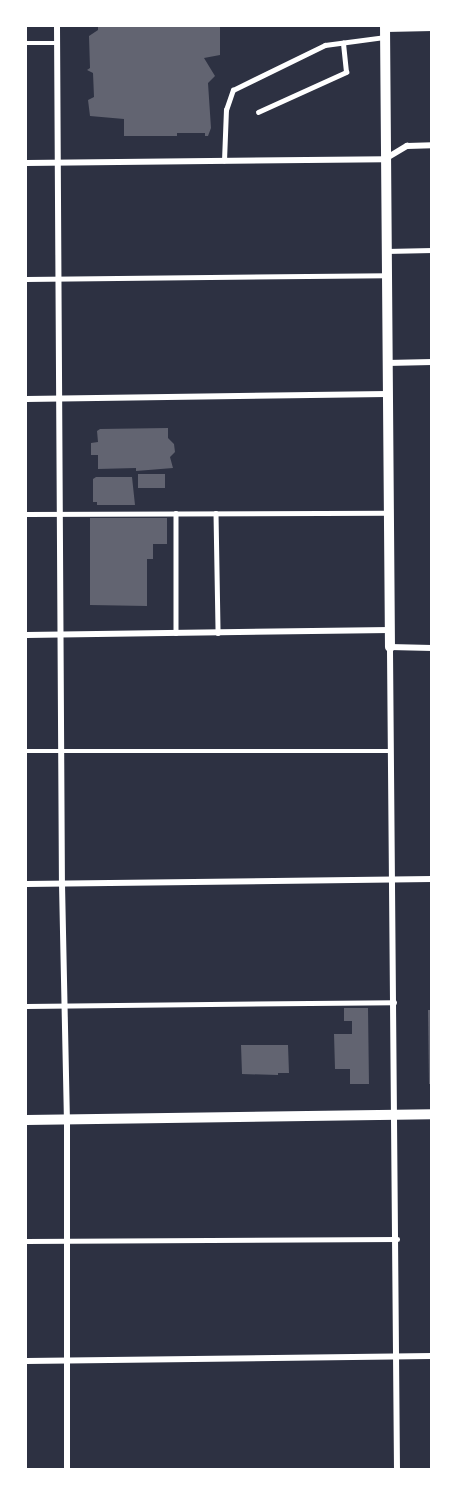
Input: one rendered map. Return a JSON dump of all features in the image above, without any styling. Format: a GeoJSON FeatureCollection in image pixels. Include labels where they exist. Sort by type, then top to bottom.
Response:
{"type":"FeatureCollection","features":[{"type":"Feature","properties":{"kind":"street"},"geometry":{"type":"LineString","coordinates":[[57,26],[62,884],[67,1120],[67,1470]]}},
{"type":"Feature","properties":{"kind":"street"},"geometry":{"type":"LineString","coordinates":[[385,30],[386,363],[396,1114],[397,1470]]}},
{"type":"Feature","properties":{"kind":"street"},"geometry":{"type":"LineString","coordinates":[[26,163],[385,159],[407,146],[432,145]]}},
{"type":"Feature","properties":{"kind":"street"},"geometry":{"type":"LineString","coordinates":[[386,363],[432,362]]}},
{"type":"Feature","properties":{"kind":"street"},"geometry":{"type":"LineString","coordinates":[[26,399],[387,394]]}},
{"type":"Feature","properties":{"kind":"street"},"geometry":{"type":"LineString","coordinates":[[26,635],[390,630]]}},
{"type":"Feature","properties":{"kind":"street"},"geometry":{"type":"LineString","coordinates":[[390,647],[432,648]]}},
{"type":"Feature","properties":{"kind":"street"},"geometry":{"type":"LineString","coordinates":[[26,884],[432,879]]}},
{"type":"Feature","properties":{"kind":"street"},"geometry":{"type":"LineString","coordinates":[[26,1120],[432,1114]]}},
{"type":"Feature","properties":{"kind":"street"},"geometry":{"type":"LineString","coordinates":[[26,1361],[432,1356]]}},
{"type":"Feature","properties":{"kind":"lane"},"geometry":{"type":"LineString","coordinates":[[224,161],[226,110],[233,90],[325,45],[343,43],[385,30],[432,28]]}},
{"type":"Feature","properties":{"kind":"lane"},"geometry":{"type":"LineString","coordinates":[[26,43],[57,43]]}},
{"type":"Feature","properties":{"kind":"lane"},"geometry":{"type":"LineString","coordinates":[[258,112],[346,72],[343,43]]}},
{"type":"Feature","properties":{"kind":"lane"},"geometry":{"type":"LineString","coordinates":[[386,251],[432,250]]}},
{"type":"Feature","properties":{"kind":"lane"},"geometry":{"type":"LineString","coordinates":[[26,279],[387,275]]}},
{"type":"Feature","properties":{"kind":"lane"},"geometry":{"type":"LineString","coordinates":[[176,513],[176,633]]}},
{"type":"Feature","properties":{"kind":"lane"},"geometry":{"type":"LineString","coordinates":[[216,513],[218,633]]}},
{"type":"Feature","properties":{"kind":"lane"},"geometry":{"type":"LineString","coordinates":[[26,514],[388,513]]}},
{"type":"Feature","properties":{"kind":"lane"},"geometry":{"type":"LineString","coordinates":[[26,751],[391,751]]}},
{"type":"Feature","properties":{"kind":"lane"},"geometry":{"type":"LineString","coordinates":[[26,1006],[394,1002]]}},
{"type":"Feature","properties":{"kind":"lane"},"geometry":{"type":"LineString","coordinates":[[26,1241],[397,1239]]}},
{"type":"Feature","properties":{"kind":"building"},"geometry":{"type":"Polygon","coordinates":[[[98,26],[220,26],[220,55],[204,58],[215,76],[208,83],[211,128],[208,136],[205,136],[205,133],[177,133],[177,136],[124,136],[124,119],[90,116],[88,100],[94,97],[93,73],[87,70],[90,68],[89,36],[98,30],[98,26]]]}},
{"type":"Feature","properties":{"kind":"building"},"geometry":{"type":"Polygon","coordinates":[[[168,428],[168,438],[174,444],[175,452],[170,457],[173,468],[136,471],[136,468],[98,469],[98,455],[91,455],[91,443],[98,442],[97,431],[100,429],[168,428]]]}},
{"type":"Feature","properties":{"kind":"building"},"geometry":{"type":"Polygon","coordinates":[[[138,474],[165,474],[165,488],[138,488],[138,474]]]}},
{"type":"Feature","properties":{"kind":"building"},"geometry":{"type":"Polygon","coordinates":[[[96,477],[132,477],[135,505],[97,505],[97,502],[93,502],[93,479],[96,477]]]}},
{"type":"Feature","properties":{"kind":"building"},"geometry":{"type":"Polygon","coordinates":[[[90,518],[167,518],[167,544],[153,544],[153,559],[147,559],[147,606],[90,605],[90,518]]]}},
{"type":"Feature","properties":{"kind":"building"},"geometry":{"type":"Polygon","coordinates":[[[344,1008],[368,1008],[369,1084],[350,1084],[350,1069],[335,1069],[334,1034],[352,1034],[352,1021],[344,1021],[344,1008]]]}},
{"type":"Feature","properties":{"kind":"building"},"geometry":{"type":"Polygon","coordinates":[[[428,1010],[432,1010],[432,1084],[429,1084],[428,1010]]]}},
{"type":"Feature","properties":{"kind":"building"},"geometry":{"type":"Polygon","coordinates":[[[241,1045],[288,1045],[289,1073],[242,1074],[241,1045]]]}}]}
